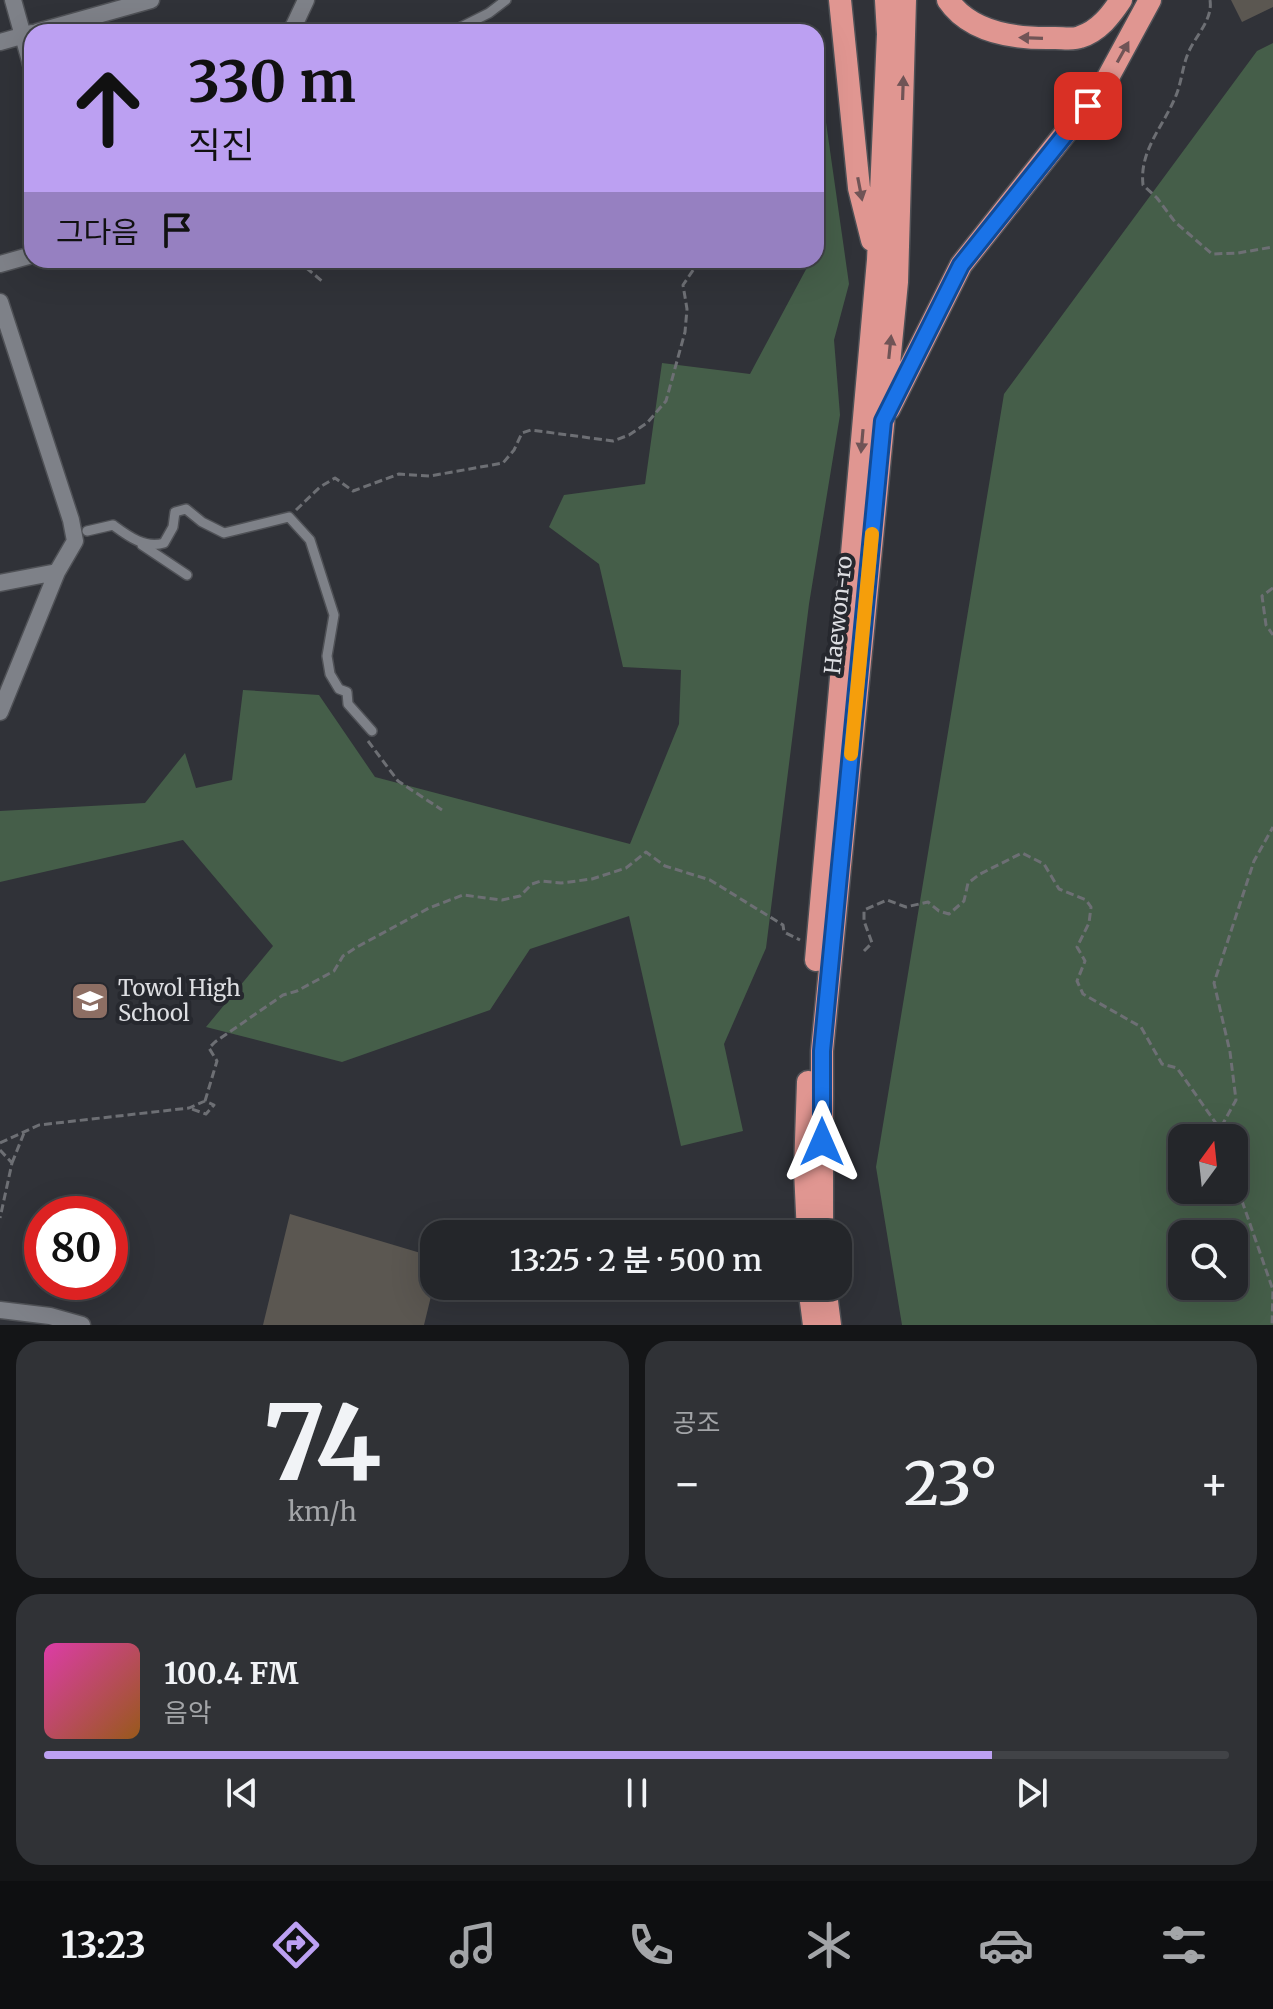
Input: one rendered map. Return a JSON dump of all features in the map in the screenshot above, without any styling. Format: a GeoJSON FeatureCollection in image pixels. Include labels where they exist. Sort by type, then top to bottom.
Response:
{"type":"FeatureCollection","features":[{"type":"Feature","properties":{"kind":"highway"},"geometry":{"type":"LineString","coordinates":[[840,0],[859,188],[878,260]]}},
{"type":"Feature","properties":{"kind":"highway","name":"Haewon-ro"},"geometry":{"type":"LineString","coordinates":[[807,1220],[805,1170],[808,1043],[878,260],[888,34],[886,0]]}},
{"type":"Feature","properties":{"kind":"highway","name":"Haewon-ro"},"geometry":{"type":"LineString","coordinates":[[822,1220],[822,1051],[897,282],[905,0]]}},
{"type":"Feature","properties":{"kind":"highway"},"geometry":{"type":"LineString","coordinates":[[948,0],[955,10],[979,26],[1021,39],[1080,38],[1107,20],[1121,0]]}},
{"type":"Feature","properties":{"kind":"highway"},"geometry":{"type":"LineString","coordinates":[[883,421],[961,265],[1105,83],[1150,0]]}},
{"type":"Feature","properties":{"kind":"highway"},"geometry":{"type":"LineString","coordinates":[[811,1300],[814,1325]]}},
{"type":"Feature","properties":{"kind":"highway"},"geometry":{"type":"LineString","coordinates":[[827,1300],[830,1325]]}},
{"type":"Feature","properties":{"kind":"street"},"geometry":{"type":"LineString","coordinates":[[13,0],[26,24]]}},
{"type":"Feature","properties":{"kind":"street"},"geometry":{"type":"LineString","coordinates":[[60,24],[116,5],[151,0]]}},
{"type":"Feature","properties":{"kind":"street"},"geometry":{"type":"LineString","coordinates":[[295,24],[306,0]]}},
{"type":"Feature","properties":{"kind":"street"},"geometry":{"type":"LineString","coordinates":[[0,42],[24,36]]}},
{"type":"Feature","properties":{"kind":"street"},"geometry":{"type":"LineString","coordinates":[[0,264],[24,257]]}},
{"type":"Feature","properties":{"kind":"street"},"geometry":{"type":"LineString","coordinates":[[0,302],[71,520],[75,541],[57,572],[0,712]]}},
{"type":"Feature","properties":{"kind":"street"},"geometry":{"type":"LineString","coordinates":[[71,520],[87,531]]}},
{"type":"Feature","properties":{"kind":"street"},"geometry":{"type":"LineString","coordinates":[[0,583],[57,572]]}},
{"type":"Feature","properties":{"kind":"street"},"geometry":{"type":"LineString","coordinates":[[0,1310],[50,1316],[82,1325]]}},
{"type":"Feature","properties":{"kind":"lane"},"geometry":{"type":"LineString","coordinates":[[467,24],[506,0]]}},
{"type":"Feature","properties":{"kind":"lane"},"geometry":{"type":"LineString","coordinates":[[132,539],[154,546],[164,543],[173,527],[175,512],[186,509],[202,522],[224,533],[289,517],[310,540],[334,615],[327,656],[330,674],[339,689],[347,692],[348,704],[372,731]]}},
{"type":"Feature","properties":{"kind":"lane"},"geometry":{"type":"LineString","coordinates":[[87,531],[113,525],[187,575]]}},
{"type":"Feature","properties":{"kind":"path"},"geometry":{"type":"LineString","coordinates":[[1210,0],[1212,11],[1189,52],[1176,96],[1150,142],[1141,170],[1143,185],[1175,222],[1212,254],[1273,247]]}},
{"type":"Feature","properties":{"kind":"path"},"geometry":{"type":"LineString","coordinates":[[306,268],[323,282]]}},
{"type":"Feature","properties":{"kind":"path"},"geometry":{"type":"LineString","coordinates":[[302,504],[335,478],[353,491],[399,474],[430,476],[503,463],[522,433],[531,430],[613,441],[629,435],[647,423],[666,401],[685,332],[687,309],[683,285],[695,268]]}},
{"type":"Feature","properties":{"kind":"path"},"geometry":{"type":"LineString","coordinates":[[1273,588],[1262,596],[1266,625],[1273,635]]}},
{"type":"Feature","properties":{"kind":"path"},"geometry":{"type":"LineString","coordinates":[[358,715],[370,747],[398,781],[442,810]]}},
{"type":"Feature","properties":{"kind":"path"},"geometry":{"type":"LineString","coordinates":[[1223,1124],[1236,1100],[1230,1052],[1214,983],[1254,861],[1273,827]]}},
{"type":"Feature","properties":{"kind":"path"},"geometry":{"type":"LineString","coordinates":[[0,1143],[39,1125],[189,1108],[205,1101],[216,1071],[217,1061],[209,1048],[215,1042],[283,995],[334,971],[343,956],[357,947],[429,908],[463,895],[502,900],[520,896],[532,884],[541,881],[581,881],[626,868],[646,852],[665,866],[710,880],[759,908],[783,925],[784,932],[800,940]]}},
{"type":"Feature","properties":{"kind":"path"},"geometry":{"type":"LineString","coordinates":[[864,951],[872,943],[864,921],[864,910],[887,900],[906,907],[928,902],[949,914],[964,901],[968,883],[1022,853],[1044,864],[1059,889],[1086,900],[1091,907],[1089,923],[1077,947],[1085,961],[1077,981],[1083,994],[1141,1027],[1162,1064],[1177,1068],[1216,1124]]}},
{"type":"Feature","properties":{"kind":"path"},"geometry":{"type":"LineString","coordinates":[[189,1108],[206,1114],[214,1105],[205,1101]]}},
{"type":"Feature","properties":{"kind":"path"},"geometry":{"type":"LineString","coordinates":[[0,1218],[12,1163],[24,1133]]}},
{"type":"Feature","properties":{"kind":"path"},"geometry":{"type":"LineString","coordinates":[[0,1150],[12,1163]]}},
{"type":"Feature","properties":{"kind":"path"},"geometry":{"type":"LineString","coordinates":[[1243,1204],[1273,1290],[1272,1325]]}},
{"type":"Feature","properties":{"kind":"green space"},"geometry":{"type":"Polygon","coordinates":[[[1273,43],[1273,1325],[902,1325],[876,1167],[1004,394],[1257,51],[1273,43]]]}},
{"type":"Feature","properties":{"kind":"green space"},"geometry":{"type":"Polygon","coordinates":[[[824,108],[849,284],[834,340],[840,415],[809,604],[766,948],[724,1044],[743,1131],[681,1146],[629,916],[530,949],[490,1010],[342,1062],[206,1027],[273,946],[183,840],[0,882],[0,811],[145,803],[185,753],[196,788],[232,780],[243,690],[319,695],[375,777],[630,844],[679,724],[681,670],[623,667],[599,564],[549,527],[564,495],[645,484],[662,363],[750,374],[807,268],[824,268],[824,108]]]}},
{"type":"Feature","properties":{"kind":"building"},"geometry":{"type":"Polygon","coordinates":[[[1231,0],[1273,0],[1273,7],[1242,22],[1231,0]]]}},
{"type":"Feature","properties":{"kind":"building"},"geometry":{"type":"Polygon","coordinates":[[[290,1214],[420,1253],[420,1300],[430,1300],[424,1325],[263,1325],[290,1214]]]}},
{"type":"Feature","properties":{"kind":"slow traffic"},"geometry":{"type":"LineString","coordinates":[[851,754],[872,534]]}},
{"type":"Feature","properties":{"kind":"place","name":"Towol High School"},"geometry":{"type":"Point","coordinates":[90,1001]}},
{"type":"Feature","properties":{"kind":"route"},"geometry":{"type":"LineString","coordinates":[[822,1142],[822,1051],[883,421],[961,265],[1088,106]]}}]}
